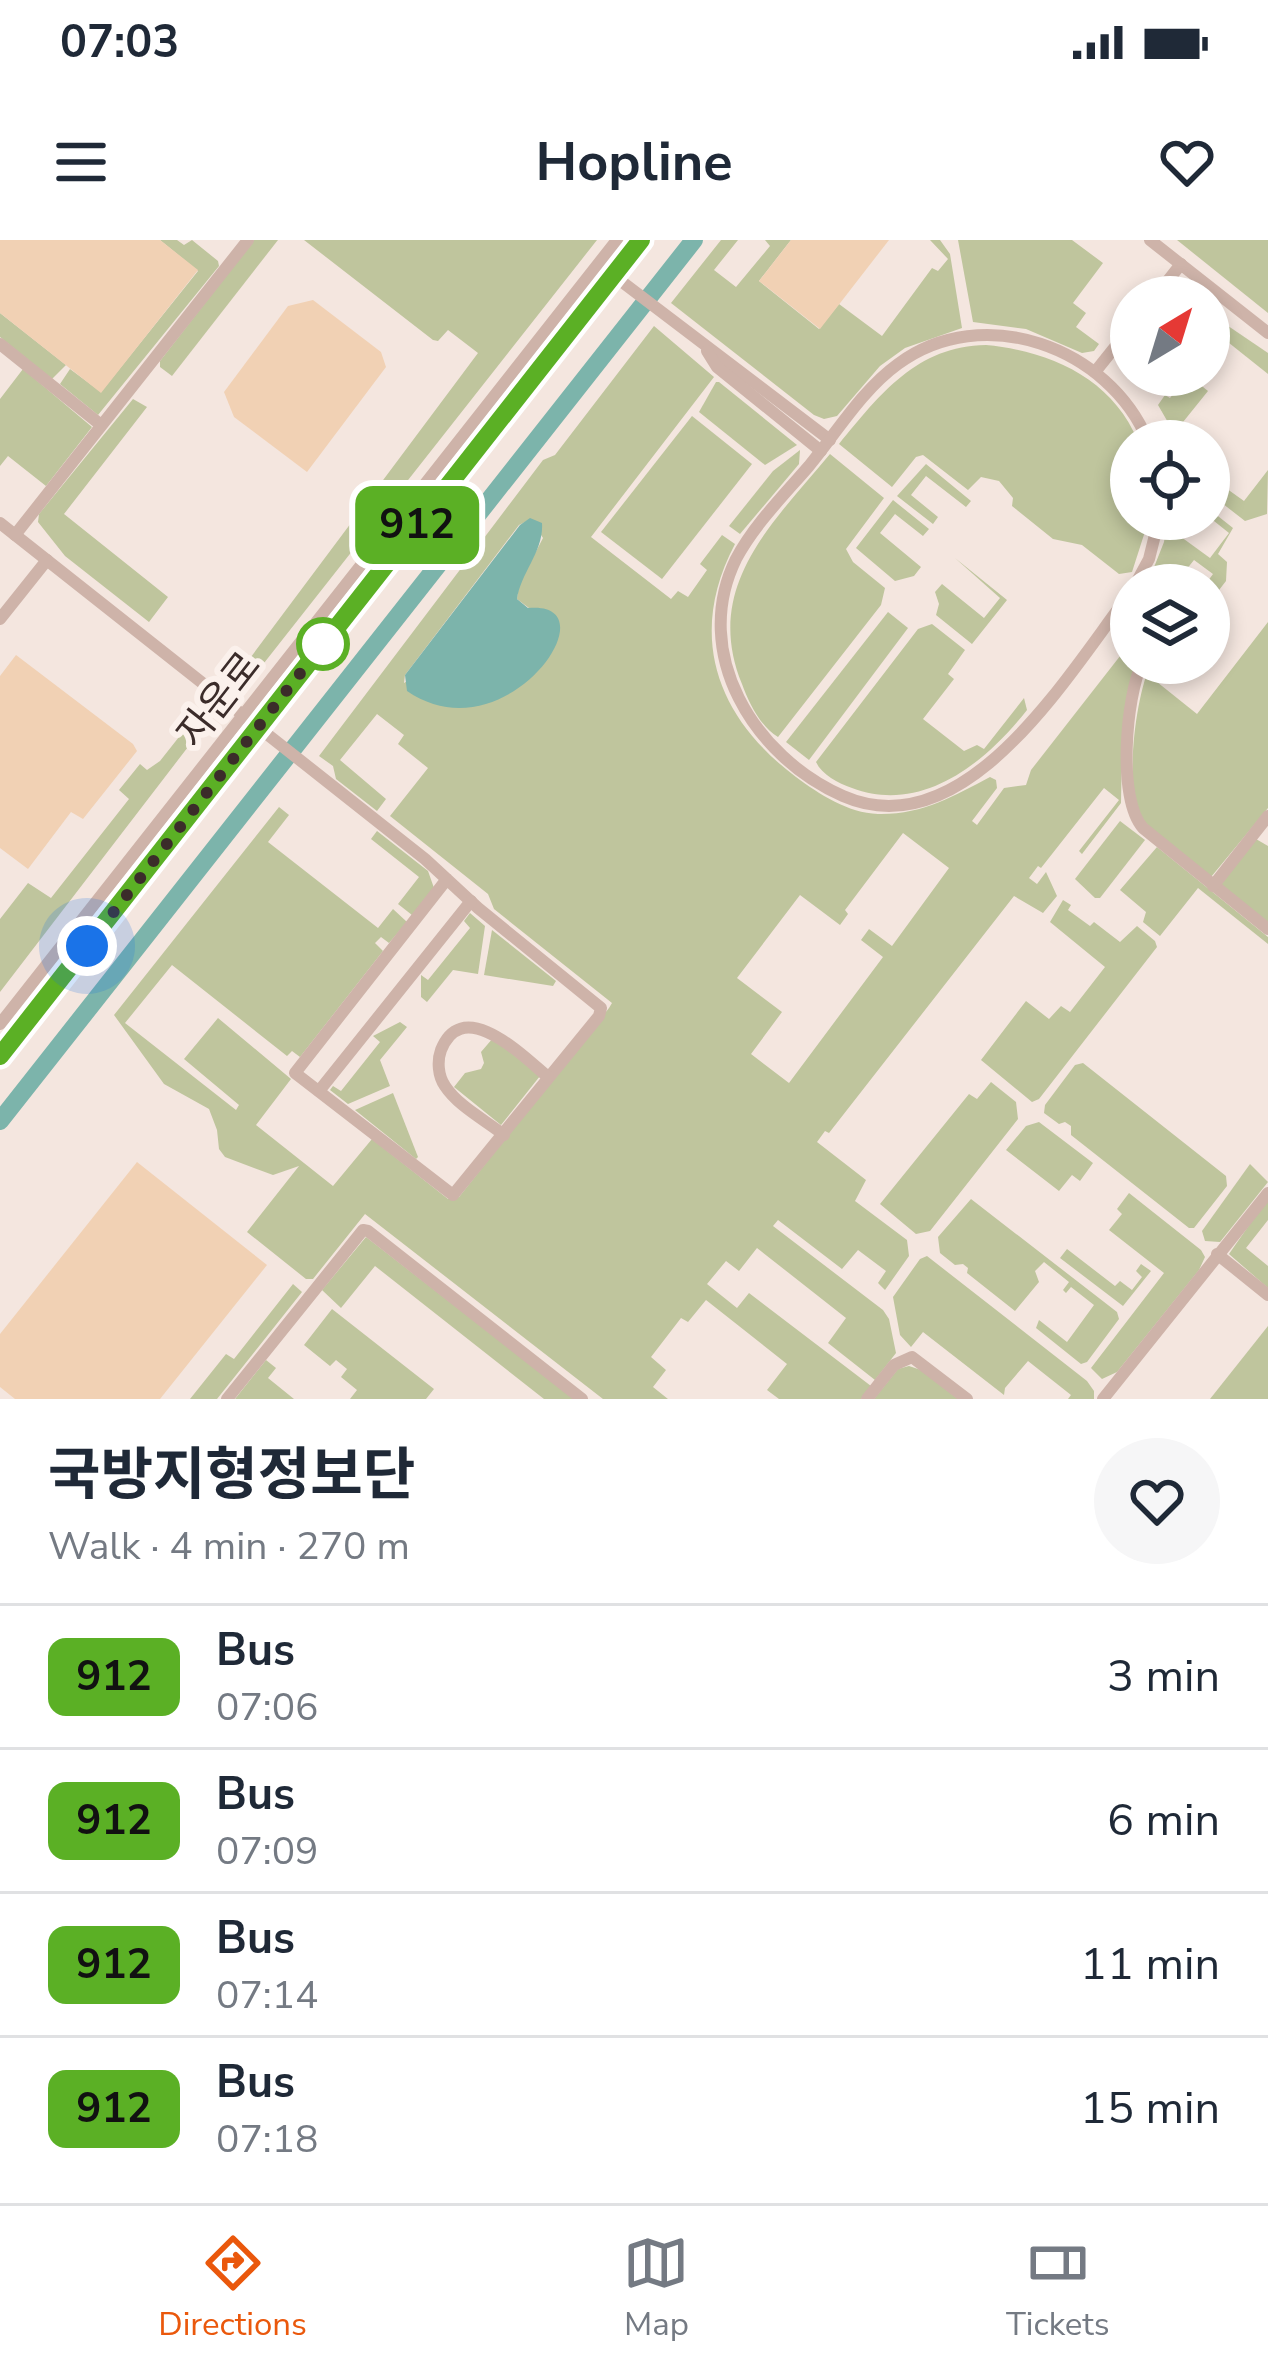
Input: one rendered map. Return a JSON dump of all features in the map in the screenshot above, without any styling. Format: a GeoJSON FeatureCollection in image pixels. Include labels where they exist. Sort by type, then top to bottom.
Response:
{"type":"FeatureCollection","features":[{"type":"Feature","properties":{"kind":"street"},"geometry":{"type":"LineString","coordinates":[[15,535],[248,240]]}},
{"type":"Feature","properties":{"kind":"street","name":"자운로"},"geometry":{"type":"LineString","coordinates":[[0,1024],[617,240]]}},
{"type":"Feature","properties":{"kind":"street","name":"자운로"},"geometry":{"type":"LineString","coordinates":[[0,1056],[619,280],[641,240]]}},
{"type":"Feature","properties":{"kind":"street"},"geometry":{"type":"LineString","coordinates":[[1150,240],[1268,333]]}},
{"type":"Feature","properties":{"kind":"street"},"geometry":{"type":"LineString","coordinates":[[598,264],[707,350],[724,357],[825,445]]}},
{"type":"Feature","properties":{"kind":"street"},"geometry":{"type":"LineString","coordinates":[[1172,276],[1181,264]]}},
{"type":"Feature","properties":{"kind":"street"},"geometry":{"type":"LineString","coordinates":[[1110,619],[1007,749],[979,775],[913,802],[877,805],[842,796],[784,758],[755,728],[728,676],[721,628],[727,582],[737,558],[825,445],[897,364],[938,342],[958,337],[1018,337],[1057,349],[1095,372],[1137,420]]}},
{"type":"Feature","properties":{"kind":"street"},"geometry":{"type":"LineString","coordinates":[[0,344],[101,425]]}},
{"type":"Feature","properties":{"kind":"street"},"geometry":{"type":"LineString","coordinates":[[1095,372],[1110,353]]}},
{"type":"Feature","properties":{"kind":"street"},"geometry":{"type":"LineString","coordinates":[[0,523],[310,768],[447,879],[601,1008],[458,1192],[448,1194],[295,1072],[447,879]]}},
{"type":"Feature","properties":{"kind":"street"},"geometry":{"type":"LineString","coordinates":[[0,619],[46,560]]}},
{"type":"Feature","properties":{"kind":"street"},"geometry":{"type":"LineString","coordinates":[[1134,684],[1127,757],[1131,811],[1143,828],[1268,929]]}},
{"type":"Feature","properties":{"kind":"street"},"geometry":{"type":"LineString","coordinates":[[1214,886],[1268,816]]}},
{"type":"Feature","properties":{"kind":"street"},"geometry":{"type":"LineString","coordinates":[[319,1091],[471,901]]}},
{"type":"Feature","properties":{"kind":"street"},"geometry":{"type":"LineString","coordinates":[[504,1135],[444,1085],[439,1061],[447,1040],[466,1028],[489,1031],[548,1078]]}},
{"type":"Feature","properties":{"kind":"street"},"geometry":{"type":"LineString","coordinates":[[1103,1399],[1268,1193]]}},
{"type":"Feature","properties":{"kind":"street"},"geometry":{"type":"LineString","coordinates":[[227,1399],[358,1234],[368,1231],[582,1399]]}},
{"type":"Feature","properties":{"kind":"street"},"geometry":{"type":"LineString","coordinates":[[1216,1254],[1268,1295]]}},
{"type":"Feature","properties":{"kind":"street"},"geometry":{"type":"LineString","coordinates":[[867,1399],[895,1365],[912,1357],[967,1399]]}},
{"type":"Feature","properties":{"kind":"green space"},"geometry":{"type":"Polygon","coordinates":[[[160,240],[184,245],[192,240],[219,266],[98,415],[60,384],[70,369],[101,392],[198,271],[160,240]]]}},
{"type":"Feature","properties":{"kind":"green space"},"geometry":{"type":"Polygon","coordinates":[[[254,240],[278,240],[172,376],[160,367],[160,361],[254,240]]]}},
{"type":"Feature","properties":{"kind":"green space"},"geometry":{"type":"Polygon","coordinates":[[[304,240],[597,240],[246,686],[239,689],[230,685],[478,353],[448,330],[438,341],[433,340],[304,240]]]}},
{"type":"Feature","properties":{"kind":"green space"},"geometry":{"type":"Polygon","coordinates":[[[721,240],[738,240],[714,270],[736,287],[770,246],[765,240],[791,240],[759,281],[819,329],[839,304],[882,336],[932,268],[938,271],[948,259],[930,240],[940,240],[950,254],[962,328],[905,348],[880,366],[837,416],[824,419],[671,303],[721,240]]]}},
{"type":"Feature","properties":{"kind":"green space"},"geometry":{"type":"Polygon","coordinates":[[[958,240],[1072,240],[1103,263],[1073,303],[1086,313],[1076,327],[1099,344],[1094,351],[1082,353],[1026,329],[973,322],[958,240]]]}},
{"type":"Feature","properties":{"kind":"green space"},"geometry":{"type":"Polygon","coordinates":[[[1177,240],[1268,240],[1268,313],[1230,283],[1230,276],[1222,276],[1177,240]]]}},
{"type":"Feature","properties":{"kind":"green space"},"geometry":{"type":"Polygon","coordinates":[[[575,305],[578,308],[284,682],[280,679],[575,305]]]}},
{"type":"Feature","properties":{"kind":"green space"},"geometry":{"type":"Polygon","coordinates":[[[0,313],[66,365],[52,379],[0,337],[0,313]]]}},
{"type":"Feature","properties":{"kind":"green space"},"geometry":{"type":"Polygon","coordinates":[[[654,326],[714,377],[591,537],[671,599],[678,591],[688,597],[707,570],[700,564],[722,535],[735,544],[713,610],[712,642],[729,701],[768,753],[834,802],[878,814],[909,811],[990,777],[997,788],[972,821],[977,825],[1004,788],[1026,785],[1031,770],[1110,669],[1110,684],[1132,684],[1122,747],[1121,803],[1082,854],[1079,851],[1119,800],[1104,788],[1029,878],[1037,884],[1046,872],[1057,896],[1043,913],[1014,896],[829,1133],[825,1131],[817,1142],[866,1180],[855,1201],[907,1240],[909,1256],[885,1290],[878,1283],[886,1271],[858,1250],[842,1269],[778,1220],[773,1226],[883,1310],[896,1353],[875,1380],[828,1343],[846,1318],[757,1248],[739,1271],[726,1261],[707,1284],[737,1308],[749,1293],[871,1386],[861,1399],[779,1399],[767,1390],[787,1364],[706,1300],[688,1322],[681,1318],[651,1357],[666,1370],[653,1387],[668,1399],[603,1399],[365,1214],[313,1279],[306,1279],[247,1232],[299,1166],[273,1175],[225,1157],[209,1109],[164,1084],[114,1015],[279,807],[289,815],[268,842],[378,928],[393,909],[407,922],[389,943],[381,937],[375,943],[383,951],[300,1057],[292,1051],[287,1056],[172,965],[125,1023],[236,1110],[239,1105],[184,1059],[218,1018],[291,1079],[256,1125],[333,1186],[372,1139],[448,1199],[459,1197],[609,1008],[612,1003],[494,909],[488,894],[390,816],[428,768],[398,744],[404,735],[377,714],[340,760],[386,799],[377,811],[336,779],[333,766],[319,756],[543,460],[555,455],[654,326]],[[531,519],[519,525],[405,675],[404,683],[529,608],[517,599],[519,584],[543,538],[531,519]],[[903,833],[845,910],[848,914],[840,925],[800,895],[737,978],[782,1012],[751,1054],[789,1083],[883,957],[861,940],[869,929],[892,946],[949,868],[903,833]]]}},
{"type":"Feature","properties":{"kind":"green space"},"geometry":{"type":"Polygon","coordinates":[[[1230,327],[1268,353],[1268,374],[1230,344],[1230,327]]]}},
{"type":"Feature","properties":{"kind":"green space"},"geometry":{"type":"Polygon","coordinates":[[[962,347],[1010,348],[1055,361],[1112,400],[1128,420],[1110,420],[1110,540],[1142,540],[1135,564],[1110,567],[1082,545],[1053,539],[1012,506],[1013,498],[999,481],[981,477],[968,490],[923,455],[916,457],[892,487],[839,444],[902,376],[962,347]]]}},
{"type":"Feature","properties":{"kind":"green space"},"geometry":{"type":"Polygon","coordinates":[[[23,369],[92,427],[46,486],[8,456],[0,466],[0,399],[23,369]]]}},
{"type":"Feature","properties":{"kind":"green space"},"geometry":{"type":"Polygon","coordinates":[[[716,382],[797,445],[765,465],[699,412],[716,382]]]}},
{"type":"Feature","properties":{"kind":"green space"},"geometry":{"type":"Polygon","coordinates":[[[1164,396],[1204,396],[1185,420],[1167,420],[1158,405],[1164,396]]]}},
{"type":"Feature","properties":{"kind":"green space"},"geometry":{"type":"Polygon","coordinates":[[[133,399],[147,407],[64,514],[168,597],[149,622],[65,556],[38,522],[39,514],[133,399]]]}},
{"type":"Feature","properties":{"kind":"green space"},"geometry":{"type":"Polygon","coordinates":[[[692,416],[752,464],[662,579],[601,532],[692,416]]]}},
{"type":"Feature","properties":{"kind":"green space"},"geometry":{"type":"Polygon","coordinates":[[[800,450],[799,464],[740,534],[729,526],[773,471],[800,450]]]}},
{"type":"Feature","properties":{"kind":"green space"},"geometry":{"type":"Polygon","coordinates":[[[830,454],[884,498],[846,549],[853,562],[885,588],[881,605],[778,737],[761,720],[745,691],[732,649],[731,616],[737,586],[750,558],[830,454]]]}},
{"type":"Feature","properties":{"kind":"green space"},"geometry":{"type":"Polygon","coordinates":[[[926,464],[971,501],[966,507],[926,476],[911,495],[938,517],[933,524],[897,496],[926,464]]]}},
{"type":"Feature","properties":{"kind":"green space"},"geometry":{"type":"Polygon","coordinates":[[[1268,470],[1267,514],[1245,521],[1230,509],[1230,491],[1244,501],[1268,470]]]}},
{"type":"Feature","properties":{"kind":"green space"},"geometry":{"type":"Polygon","coordinates":[[[893,500],[929,529],[923,536],[895,514],[880,533],[921,567],[914,576],[895,581],[856,548],[893,500]]]}},
{"type":"Feature","properties":{"kind":"green space"},"geometry":{"type":"Polygon","coordinates":[[[1164,540],[1185,540],[1210,558],[1226,540],[1218,554],[1227,564],[1194,560],[1191,564],[1155,564],[1164,540]]]}},
{"type":"Feature","properties":{"kind":"green space"},"geometry":{"type":"Polygon","coordinates":[[[955,558],[1007,600],[972,644],[936,615],[935,592],[942,584],[984,618],[1000,598],[955,558]]]}},
{"type":"Feature","properties":{"kind":"green space"},"geometry":{"type":"Polygon","coordinates":[[[888,612],[908,628],[809,760],[786,742],[888,612]]]}},
{"type":"Feature","properties":{"kind":"green space"},"geometry":{"type":"Polygon","coordinates":[[[1268,622],[1268,808],[1211,877],[1144,821],[1134,789],[1134,743],[1143,684],[1160,684],[1197,714],[1220,684],[1230,684],[1230,671],[1268,622]]]}},
{"type":"Feature","properties":{"kind":"green space"},"geometry":{"type":"Polygon","coordinates":[[[932,624],[965,650],[948,674],[954,679],[923,719],[964,751],[977,745],[984,749],[1024,698],[1027,710],[973,764],[928,789],[878,794],[831,778],[816,762],[918,629],[932,624]]]}},
{"type":"Feature","properties":{"kind":"green space"},"geometry":{"type":"Polygon","coordinates":[[[195,722],[201,730],[0,992],[0,919],[28,883],[51,898],[129,799],[119,790],[140,764],[147,770],[160,761],[195,722]]]}},
{"type":"Feature","properties":{"kind":"green space"},"geometry":{"type":"Polygon","coordinates":[[[173,815],[177,818],[0,1043],[0,1036],[173,815]]]}},
{"type":"Feature","properties":{"kind":"green space"},"geometry":{"type":"Polygon","coordinates":[[[1120,821],[1145,840],[1100,898],[1095,898],[1075,879],[1120,821]]]}},
{"type":"Feature","properties":{"kind":"green space"},"geometry":{"type":"Polygon","coordinates":[[[377,831],[428,871],[434,888],[412,915],[398,904],[419,877],[371,839],[377,831]]]}},
{"type":"Feature","properties":{"kind":"green space"},"geometry":{"type":"Polygon","coordinates":[[[1256,839],[1268,846],[1268,925],[1221,883],[1256,839]]]}},
{"type":"Feature","properties":{"kind":"green space"},"geometry":{"type":"Polygon","coordinates":[[[1157,847],[1268,937],[1268,944],[1198,888],[1160,936],[1143,922],[1146,912],[1120,890],[1157,847]]]}},
{"type":"Feature","properties":{"kind":"green space"},"geometry":{"type":"Polygon","coordinates":[[[1063,900],[1071,905],[1068,910],[1120,942],[1137,926],[1157,947],[1032,1102],[981,1060],[1026,1001],[1049,1019],[1061,1006],[1070,1012],[1105,967],[1050,922],[1063,900]]]}},
{"type":"Feature","properties":{"kind":"green space"},"geometry":{"type":"Polygon","coordinates":[[[470,913],[485,926],[478,974],[453,970],[427,1002],[421,997],[421,975],[428,980],[470,928],[464,921],[470,913]]]}},
{"type":"Feature","properties":{"kind":"green space"},"geometry":{"type":"Polygon","coordinates":[[[492,930],[556,981],[553,986],[484,975],[492,930]]]}},
{"type":"Feature","properties":{"kind":"green space"},"geometry":{"type":"Polygon","coordinates":[[[400,1022],[407,1027],[380,1060],[390,1086],[348,1104],[330,1090],[333,1086],[341,1091],[380,1042],[373,1036],[400,1022]]]}},
{"type":"Feature","properties":{"kind":"green space"},"geometry":{"type":"Polygon","coordinates":[[[493,1038],[540,1076],[501,1125],[454,1087],[465,1073],[481,1069],[481,1052],[493,1038]]]}},
{"type":"Feature","properties":{"kind":"green space"},"geometry":{"type":"Polygon","coordinates":[[[1083,1063],[1226,1176],[1227,1186],[1194,1228],[1071,1135],[1071,1126],[1044,1113],[1075,1065],[1083,1063]]]}},
{"type":"Feature","properties":{"kind":"green space"},"geometry":{"type":"Polygon","coordinates":[[[991,1082],[1016,1102],[1018,1119],[930,1231],[916,1234],[880,1204],[969,1094],[977,1099],[991,1082]]]}},
{"type":"Feature","properties":{"kind":"green space"},"geometry":{"type":"Polygon","coordinates":[[[393,1093],[418,1157],[416,1159],[355,1110],[393,1093]]]}},
{"type":"Feature","properties":{"kind":"green space"},"geometry":{"type":"Polygon","coordinates":[[[1039,1122],[1093,1163],[1080,1181],[1072,1175],[1059,1191],[1006,1150],[1026,1126],[1039,1122]]]}},
{"type":"Feature","properties":{"kind":"green space"},"geometry":{"type":"Polygon","coordinates":[[[1250,1164],[1268,1182],[1220,1242],[1205,1241],[1202,1231],[1250,1164]]]}},
{"type":"Feature","properties":{"kind":"green space"},"geometry":{"type":"Polygon","coordinates":[[[1129,1193],[1205,1257],[1117,1372],[1102,1379],[1091,1368],[1164,1273],[1109,1230],[1122,1214],[1117,1209],[1129,1193]]]}},
{"type":"Feature","properties":{"kind":"green space"},"geometry":{"type":"Polygon","coordinates":[[[1268,1198],[1268,1220],[1246,1248],[1268,1266],[1268,1288],[1229,1254],[1268,1198]]]}},
{"type":"Feature","properties":{"kind":"green space"},"geometry":{"type":"Polygon","coordinates":[[[971,1199],[1117,1312],[1119,1319],[1087,1362],[1081,1364],[1036,1328],[1039,1320],[1067,1342],[1094,1305],[1071,1287],[1066,1293],[1063,1290],[1069,1282],[1044,1262],[1035,1271],[1039,1282],[1015,1311],[967,1273],[963,1264],[955,1265],[940,1253],[938,1237],[971,1199]]]}},
{"type":"Feature","properties":{"kind":"green space"},"geometry":{"type":"Polygon","coordinates":[[[366,1237],[575,1399],[544,1399],[375,1266],[341,1308],[322,1290],[366,1237]]]}},
{"type":"Feature","properties":{"kind":"green space"},"geometry":{"type":"Polygon","coordinates":[[[1067,1249],[1115,1286],[1120,1281],[1132,1290],[1142,1277],[1136,1271],[1141,1264],[1151,1271],[1123,1306],[1060,1258],[1067,1249]]]}},
{"type":"Feature","properties":{"kind":"green space"},"geometry":{"type":"Polygon","coordinates":[[[927,1256],[1087,1381],[1094,1399],[1068,1399],[1071,1395],[1028,1361],[1004,1395],[923,1332],[911,1347],[900,1335],[893,1297],[927,1256]]]}},
{"type":"Feature","properties":{"kind":"green space"},"geometry":{"type":"Polygon","coordinates":[[[293,1284],[302,1292],[217,1399],[190,1399],[226,1354],[234,1359],[293,1284]]]}},
{"type":"Feature","properties":{"kind":"green space"},"geometry":{"type":"Polygon","coordinates":[[[332,1309],[434,1389],[426,1399],[350,1399],[357,1390],[341,1377],[347,1369],[336,1360],[330,1366],[304,1345],[332,1309]]]}},
{"type":"Feature","properties":{"kind":"green space"},"geometry":{"type":"Polygon","coordinates":[[[1268,1326],[1268,1399],[1210,1399],[1268,1326]]]}},
{"type":"Feature","properties":{"kind":"green space"},"geometry":{"type":"Polygon","coordinates":[[[266,1360],[276,1368],[268,1378],[294,1399],[235,1399],[266,1360]]]}},
{"type":"Feature","properties":{"kind":"green space"},"geometry":{"type":"Polygon","coordinates":[[[909,1366],[958,1399],[874,1399],[898,1369],[909,1366]]]}},
{"type":"Feature","properties":{"kind":"sand"},"geometry":{"type":"Polygon","coordinates":[[[0,240],[160,240],[198,270],[101,393],[0,313],[0,240]]]}},
{"type":"Feature","properties":{"kind":"sand"},"geometry":{"type":"Polygon","coordinates":[[[791,240],[889,240],[820,329],[759,281],[791,240]]]}},
{"type":"Feature","properties":{"kind":"sand"},"geometry":{"type":"Polygon","coordinates":[[[313,300],[381,352],[386,367],[307,472],[234,417],[224,392],[288,306],[313,300]]]}},
{"type":"Feature","properties":{"kind":"sand"},"geometry":{"type":"Polygon","coordinates":[[[16,655],[137,751],[83,819],[71,812],[28,869],[0,848],[0,676],[16,655]]]}},
{"type":"Feature","properties":{"kind":"sand"},"geometry":{"type":"Polygon","coordinates":[[[137,1162],[267,1265],[160,1399],[15,1399],[0,1387],[0,1334],[137,1162]]]}},
{"type":"Feature","properties":{"kind":"water"},"geometry":{"type":"Polygon","coordinates":[[[530,518],[542,523],[542,533],[517,599],[528,608],[552,612],[560,627],[554,648],[538,672],[512,692],[480,705],[444,707],[407,691],[405,675],[530,518]]]}},
{"type":"Feature","properties":{"kind":"waterway"},"geometry":{"type":"LineString","coordinates":[[0,1121],[694,240]]}},
{"type":"Feature","properties":{"kind":"bus line","name":"912"},"geometry":{"type":"LineString","coordinates":[[0,1056],[641,240]]}},
{"type":"Feature","properties":{"kind":"route"},"geometry":{"type":"LineString","coordinates":[[87,946],[327,639],[323,644]]}}]}
